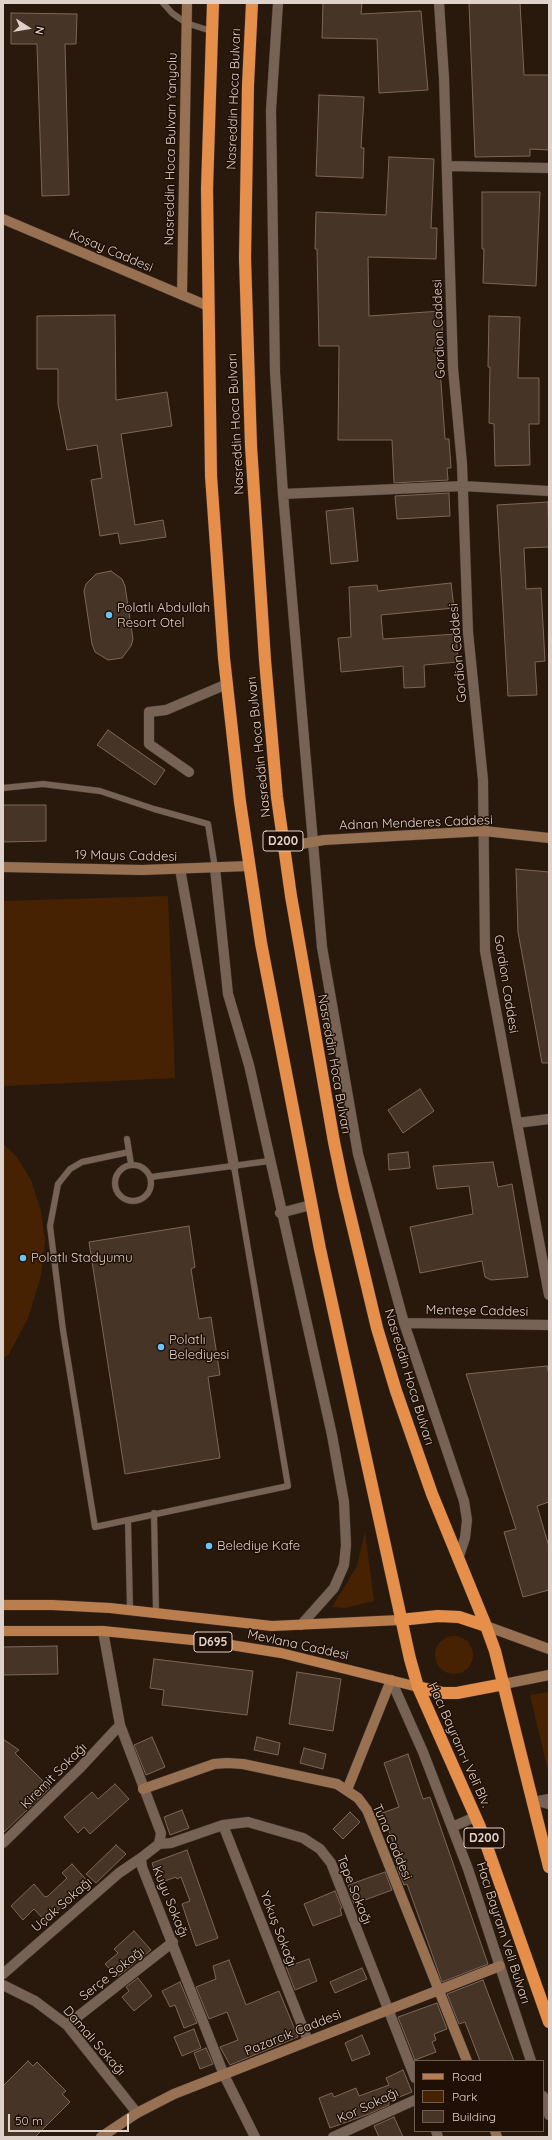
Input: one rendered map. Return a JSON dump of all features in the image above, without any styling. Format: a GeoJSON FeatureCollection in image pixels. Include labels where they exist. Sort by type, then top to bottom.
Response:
{"type":"FeatureCollection","features":[{"type":"Feature","properties":{"kind":"highway","name":"Nasreddin Hoca Bulvarı"},"geometry":{"type":"LineString","coordinates":[[213,3],[207,189],[211,476],[227,684],[240,802],[270,999],[311,1205],[400,1620],[410,1659]]}},
{"type":"Feature","properties":{"kind":"highway","name":"Nasreddin Hoca Bulvarı"},"geometry":{"type":"LineString","coordinates":[[252,3],[246,160],[246,336],[251,446],[265,660],[277,797],[284,847],[322,1082],[358,1250],[396,1391],[432,1494],[486,1626],[504,1684]]}},
{"type":"Feature","properties":{"kind":"highway"},"geometry":{"type":"LineString","coordinates":[[400,1620],[438,1616],[460,1617],[486,1626]]}},
{"type":"Feature","properties":{"kind":"highway","name":"Hacı Bayram-ı Velî Blv."},"geometry":{"type":"LineString","coordinates":[[410,1659],[418,1687],[475,1817],[549,2022]]}},
{"type":"Feature","properties":{"kind":"highway"},"geometry":{"type":"LineString","coordinates":[[418,1687],[443,1693],[457,1693],[504,1684]]}},
{"type":"Feature","properties":{"kind":"highway","name":"D200"},"geometry":{"type":"LineString","coordinates":[[504,1684],[549,1867]]}},
{"type":"Feature","properties":{"kind":"main road","name":"Mevlana Caddesi"},"geometry":{"type":"LineString","coordinates":[[3,1605],[52,1604],[156,1612],[257,1624],[301,1625],[400,1620]]}},
{"type":"Feature","properties":{"kind":"main road","name":"Mevlana Caddesi"},"geometry":{"type":"LineString","coordinates":[[3,1631],[103,1631],[212,1642],[281,1653],[418,1687]]}},
{"type":"Feature","properties":{"kind":"street","name":"Nasreddin Hoca Bulvarı Yanyolu"},"geometry":{"type":"LineString","coordinates":[[182,295],[187,3]]}},
{"type":"Feature","properties":{"kind":"street"},"geometry":{"type":"LineString","coordinates":[[278,3],[270,110],[275,372],[283,494],[322,947],[358,1154],[404,1322],[464,1501],[467,1520],[465,1538],[458,1559]]}},
{"type":"Feature","properties":{"kind":"street","name":"Gordion Caddesi"},"geometry":{"type":"LineString","coordinates":[[439,3],[444,78],[453,368],[463,486],[468,632],[483,780],[485,951],[549,1295]]}},
{"type":"Feature","properties":{"kind":"street"},"geometry":{"type":"LineString","coordinates":[[447,166],[549,168]]}},
{"type":"Feature","properties":{"kind":"street","name":"Koşay Caddesi"},"geometry":{"type":"LineString","coordinates":[[3,219],[208,306]]}},
{"type":"Feature","properties":{"kind":"street"},"geometry":{"type":"LineString","coordinates":[[283,494],[463,486],[549,491]]}},
{"type":"Feature","properties":{"kind":"street"},"geometry":{"type":"LineString","coordinates":[[189,772],[149,744],[150,712],[166,710],[227,684]]}},
{"type":"Feature","properties":{"kind":"street","name":"Adnan Menderes Caddesi"},"geometry":{"type":"LineString","coordinates":[[284,847],[312,841],[484,831],[549,838]]}},
{"type":"Feature","properties":{"kind":"street","name":"19 Mayıs Caddesi"},"geometry":{"type":"LineString","coordinates":[[3,867],[180,870],[249,866]]}},
{"type":"Feature","properties":{"kind":"street"},"geometry":{"type":"LineString","coordinates":[[215,868],[228,994],[249,1065],[280,1213],[328,1420],[344,1502],[346,1545],[344,1565],[334,1588],[301,1625]]}},
{"type":"Feature","properties":{"kind":"street"},"geometry":{"type":"LineString","coordinates":[[180,870],[234,1166]]}},
{"type":"Feature","properties":{"kind":"street"},"geometry":{"type":"LineString","coordinates":[[517,1123],[549,1119]]}},
{"type":"Feature","properties":{"kind":"street"},"geometry":{"type":"LineString","coordinates":[[280,1213],[311,1205]]}},
{"type":"Feature","properties":{"kind":"street","name":"Menteşe Caddesi"},"geometry":{"type":"LineString","coordinates":[[404,1322],[549,1324]]}},
{"type":"Feature","properties":{"kind":"street"},"geometry":{"type":"LineString","coordinates":[[486,1626],[549,1649]]}},
{"type":"Feature","properties":{"kind":"street"},"geometry":{"type":"LineString","coordinates":[[103,1631],[120,1725],[161,1833],[159,1844]]}},
{"type":"Feature","properties":{"kind":"street"},"geometry":{"type":"LineString","coordinates":[[504,1684],[549,1675]]}},
{"type":"Feature","properties":{"kind":"street"},"geometry":{"type":"LineString","coordinates":[[347,1790],[391,1680]]}},
{"type":"Feature","properties":{"kind":"street","name":"Hacı Bayram Veli Bulvarı"},"geometry":{"type":"LineString","coordinates":[[391,1680],[423,1752],[452,1827],[531,2060]]}},
{"type":"Feature","properties":{"kind":"street","name":"Kiremit Sokağı"},"geometry":{"type":"LineString","coordinates":[[3,1843],[79,1769],[120,1725]]}},
{"type":"Feature","properties":{"kind":"street","name":"Tuna Caddesi"},"geometry":{"type":"LineString","coordinates":[[144,1789],[214,1764],[227,1763],[243,1764],[337,1784],[358,1798],[367,1810],[467,2060]]}},
{"type":"Feature","properties":{"kind":"street"},"geometry":{"type":"LineString","coordinates":[[533,1802],[549,1799]]}},
{"type":"Feature","properties":{"kind":"street"},"geometry":{"type":"LineString","coordinates":[[452,1827],[475,1817]]}},
{"type":"Feature","properties":{"kind":"street","name":"Tepe Sokağı"},"geometry":{"type":"LineString","coordinates":[[159,1844],[172,1843],[223,1825],[236,1823],[258,1824],[303,1838],[320,1848],[331,1864],[414,2076]]}},
{"type":"Feature","properties":{"kind":"street","name":"Yokuş Sokağı"},"geometry":{"type":"LineString","coordinates":[[223,1825],[308,2042]]}},
{"type":"Feature","properties":{"kind":"street","name":"Kuyu Sokağı"},"geometry":{"type":"LineString","coordinates":[[159,1844],[141,1858],[142,1867],[173,1942],[224,2075],[255,2137]]}},
{"type":"Feature","properties":{"kind":"street","name":"Uçak Sokağı"},"geometry":{"type":"LineString","coordinates":[[3,1974],[119,1873],[141,1858]]}},
{"type":"Feature","properties":{"kind":"street","name":"Serçe Sokağı"},"geometry":{"type":"LineString","coordinates":[[67,2026],[173,1942]]}},
{"type":"Feature","properties":{"kind":"street","name":"Pazarcık Caddesi"},"geometry":{"type":"LineString","coordinates":[[100,2137],[137,2113],[174,2094],[308,2042],[387,2009],[500,1966]]}},
{"type":"Feature","properties":{"kind":"street","name":"Damalı Sokağı"},"geometry":{"type":"LineString","coordinates":[[3,1986],[35,2000],[67,2026],[137,2113]]}},
{"type":"Feature","properties":{"kind":"street"},"geometry":{"type":"LineString","coordinates":[[544,2099],[549,2115]]}},
{"type":"Feature","properties":{"kind":"street","name":"Kor Sokağı"},"geometry":{"type":"LineString","coordinates":[[333,2137],[414,2100]]}},
{"type":"Feature","properties":{"kind":"lane"},"geometry":{"type":"LineString","coordinates":[[163,3],[172,13],[186,23],[211,31]]}},
{"type":"Feature","properties":{"kind":"lane"},"geometry":{"type":"LineString","coordinates":[[3,788],[43,784],[100,790],[154,809],[208,824],[215,868]]}},
{"type":"Feature","properties":{"kind":"lane"},"geometry":{"type":"LineString","coordinates":[[127,1139],[131,1164]]}},
{"type":"Feature","properties":{"kind":"lane"},"geometry":{"type":"LineString","coordinates":[[129,1152],[82,1162],[70,1169],[58,1184],[50,1226],[64,1330],[95,1527],[288,1486],[234,1166]]}},
{"type":"Feature","properties":{"kind":"lane"},"geometry":{"type":"LineString","coordinates":[[151,1177],[269,1161]]}},
{"type":"Feature","properties":{"kind":"lane"},"geometry":{"type":"LineString","coordinates":[[131,1164],[143,1167],[151,1177],[152,1183],[148,1194],[138,1200],[126,1200],[117,1192],[115,1180],[120,1169],[131,1164]]}},
{"type":"Feature","properties":{"kind":"lane"},"geometry":{"type":"LineString","coordinates":[[154,1514],[156,1612]]}},
{"type":"Feature","properties":{"kind":"lane"},"geometry":{"type":"LineString","coordinates":[[128,1520],[130,1610]]}},
{"type":"Feature","properties":{"kind":"lane"},"geometry":{"type":"LineString","coordinates":[[533,1802],[549,1806]]}},
{"type":"Feature","properties":{"kind":"green space"},"geometry":{"type":"Polygon","coordinates":[[[168,896],[175,1078],[3,1086],[3,901],[168,896]]]}},
{"type":"Feature","properties":{"kind":"green space","name":"Polatlı Stadyumu"},"geometry":{"type":"Polygon","coordinates":[[[3,1144],[16,1156],[31,1180],[41,1211],[45,1240],[41,1276],[28,1318],[9,1354],[3,1359],[3,1144]]]}},
{"type":"Feature","properties":{"kind":"green space"},"geometry":{"type":"Polygon","coordinates":[[[365,1532],[374,1601],[345,1608],[332,1607],[357,1566],[365,1532]]]}},
{"type":"Feature","properties":{"kind":"green space"},"geometry":{"type":"Polygon","coordinates":[[[450,1636],[458,1636],[465,1639],[470,1644],[473,1655],[470,1666],[465,1671],[458,1674],[450,1674],[443,1671],[438,1666],[435,1659],[435,1651],[438,1644],[443,1639],[450,1636]]]}},
{"type":"Feature","properties":{"kind":"green space"},"geometry":{"type":"Polygon","coordinates":[[[549,1692],[549,1775],[530,1695],[549,1692]]]}},
{"type":"Feature","properties":{"kind":"building"},"geometry":{"type":"Polygon","coordinates":[[[323,3],[362,3],[361,14],[421,11],[428,90],[379,93],[377,39],[322,38],[323,3]]]}},
{"type":"Feature","properties":{"kind":"building"},"geometry":{"type":"Polygon","coordinates":[[[469,3],[520,3],[524,75],[549,75],[549,150],[530,149],[530,156],[475,157],[469,3]]]}},
{"type":"Feature","properties":{"kind":"building"},"geometry":{"type":"Polygon","coordinates":[[[11,13],[77,14],[76,44],[65,44],[69,195],[42,196],[37,44],[11,44],[11,13]]]}},
{"type":"Feature","properties":{"kind":"building"},"geometry":{"type":"Polygon","coordinates":[[[319,95],[364,97],[361,148],[364,148],[363,178],[316,176],[319,95]]]}},
{"type":"Feature","properties":{"kind":"building"},"geometry":{"type":"Polygon","coordinates":[[[389,157],[434,159],[431,228],[437,228],[436,259],[368,257],[369,316],[441,311],[443,340],[438,340],[445,439],[449,439],[451,468],[447,468],[448,480],[394,483],[392,440],[338,440],[339,346],[319,346],[317,249],[315,249],[316,212],[386,215],[389,157]]]}},
{"type":"Feature","properties":{"kind":"building"},"geometry":{"type":"Polygon","coordinates":[[[482,192],[540,192],[536,286],[483,283],[484,249],[482,249],[482,192]]]}},
{"type":"Feature","properties":{"kind":"building"},"geometry":{"type":"Polygon","coordinates":[[[115,315],[116,400],[167,392],[172,426],[121,434],[135,525],[163,520],[166,537],[120,544],[118,533],[100,536],[91,480],[102,478],[97,445],[67,450],[58,404],[58,369],[37,369],[37,316],[115,315]]]}},
{"type":"Feature","properties":{"kind":"building"},"geometry":{"type":"Polygon","coordinates":[[[489,316],[520,317],[518,378],[539,378],[539,424],[529,424],[530,465],[495,466],[494,424],[489,423],[489,316]]]}},
{"type":"Feature","properties":{"kind":"building"},"geometry":{"type":"Polygon","coordinates":[[[449,493],[450,516],[397,519],[395,496],[449,493]]]}},
{"type":"Feature","properties":{"kind":"building"},"geometry":{"type":"Polygon","coordinates":[[[548,502],[549,547],[524,548],[526,589],[541,588],[545,661],[535,662],[537,695],[508,696],[497,505],[548,502]]]}},
{"type":"Feature","properties":{"kind":"building"},"geometry":{"type":"Polygon","coordinates":[[[353,508],[358,561],[331,564],[326,511],[353,508]]]}},
{"type":"Feature","properties":{"kind":"building","name":"Polatlı Abdullah Resort Otel"},"geometry":{"type":"Polygon","coordinates":[[[111,571],[122,579],[125,586],[133,639],[131,646],[122,658],[108,660],[95,652],[92,644],[84,591],[86,584],[96,574],[111,571]]]}},
{"type":"Feature","properties":{"kind":"building"},"geometry":{"type":"Polygon","coordinates":[[[451,583],[454,608],[381,615],[383,639],[456,634],[458,662],[424,665],[425,687],[404,688],[403,666],[341,672],[338,638],[351,637],[349,587],[377,585],[378,591],[451,583]]]}},
{"type":"Feature","properties":{"kind":"building"},"geometry":{"type":"Polygon","coordinates":[[[108,730],[165,770],[155,785],[97,745],[108,730]]]}},
{"type":"Feature","properties":{"kind":"building"},"geometry":{"type":"Polygon","coordinates":[[[3,805],[46,805],[46,841],[3,842],[3,805]]]}},
{"type":"Feature","properties":{"kind":"building"},"geometry":{"type":"Polygon","coordinates":[[[516,869],[549,872],[549,1063],[542,1063],[518,932],[516,869]]]}},
{"type":"Feature","properties":{"kind":"building"},"geometry":{"type":"Polygon","coordinates":[[[420,1089],[434,1111],[403,1133],[388,1110],[420,1089]]]}},
{"type":"Feature","properties":{"kind":"building"},"geometry":{"type":"Polygon","coordinates":[[[408,1152],[410,1168],[389,1170],[388,1154],[408,1152]]]}},
{"type":"Feature","properties":{"kind":"building"},"geometry":{"type":"Polygon","coordinates":[[[493,1162],[498,1187],[512,1184],[528,1277],[491,1280],[485,1277],[482,1261],[420,1273],[410,1227],[473,1214],[469,1186],[437,1189],[433,1166],[493,1162]]]}},
{"type":"Feature","properties":{"kind":"building","name":"Polatlı Belediyesi"},"geometry":{"type":"Polygon","coordinates":[[[189,1226],[195,1267],[191,1269],[199,1319],[211,1317],[220,1375],[208,1377],[220,1458],[125,1474],[89,1242],[189,1226]]]}},
{"type":"Feature","properties":{"kind":"building"},"geometry":{"type":"Polygon","coordinates":[[[547,1366],[549,1374],[549,1502],[537,1506],[549,1547],[549,1590],[523,1597],[504,1532],[516,1529],[466,1374],[547,1366]]]}},
{"type":"Feature","properties":{"kind":"building"},"geometry":{"type":"Polygon","coordinates":[[[57,1646],[58,1674],[3,1675],[3,1647],[57,1646]]]}},
{"type":"Feature","properties":{"kind":"building"},"geometry":{"type":"Polygon","coordinates":[[[154,1659],[253,1671],[247,1715],[162,1705],[164,1690],[150,1688],[154,1659]]]}},
{"type":"Feature","properties":{"kind":"building"},"geometry":{"type":"Polygon","coordinates":[[[297,1672],[341,1679],[333,1731],[289,1724],[297,1672]]]}},
{"type":"Feature","properties":{"kind":"building"},"geometry":{"type":"Polygon","coordinates":[[[152,1737],[165,1767],[146,1775],[134,1745],[152,1737]]]}},
{"type":"Feature","properties":{"kind":"building"},"geometry":{"type":"Polygon","coordinates":[[[257,1737],[280,1743],[278,1755],[254,1750],[257,1737]]]}},
{"type":"Feature","properties":{"kind":"building"},"geometry":{"type":"Polygon","coordinates":[[[3,1739],[19,1750],[15,1753],[50,1788],[3,1833],[3,1739]]]}},
{"type":"Feature","properties":{"kind":"building"},"geometry":{"type":"Polygon","coordinates":[[[304,1748],[326,1754],[323,1769],[300,1763],[304,1748]]]}},
{"type":"Feature","properties":{"kind":"building"},"geometry":{"type":"Polygon","coordinates":[[[408,1754],[423,1799],[430,1797],[488,1964],[442,1982],[407,1884],[404,1885],[397,1867],[401,1866],[399,1861],[401,1863],[382,1813],[399,1807],[384,1763],[408,1754]]]}},
{"type":"Feature","properties":{"kind":"building"},"geometry":{"type":"Polygon","coordinates":[[[115,1784],[129,1799],[90,1834],[84,1827],[78,1833],[64,1817],[92,1792],[98,1799],[115,1784]]]}},
{"type":"Feature","properties":{"kind":"building"},"geometry":{"type":"Polygon","coordinates":[[[182,1810],[189,1828],[170,1835],[164,1817],[182,1810]]]}},
{"type":"Feature","properties":{"kind":"building"},"geometry":{"type":"Polygon","coordinates":[[[350,1812],[360,1822],[343,1839],[333,1829],[350,1812]]]}},
{"type":"Feature","properties":{"kind":"building"},"geometry":{"type":"Polygon","coordinates":[[[116,1845],[126,1854],[96,1883],[86,1874],[116,1845]]]}},
{"type":"Feature","properties":{"kind":"building"},"geometry":{"type":"Polygon","coordinates":[[[187,1850],[218,1938],[196,1946],[182,1904],[190,1901],[181,1877],[177,1879],[176,1877],[159,1883],[152,1863],[187,1850]]]}},
{"type":"Feature","properties":{"kind":"building"},"geometry":{"type":"Polygon","coordinates":[[[72,1864],[90,1884],[80,1893],[78,1891],[46,1922],[34,1909],[23,1920],[11,1906],[34,1884],[45,1897],[48,1896],[67,1878],[62,1873],[72,1864]]]}},
{"type":"Feature","properties":{"kind":"building"},"geometry":{"type":"Polygon","coordinates":[[[385,1872],[392,1890],[354,1904],[348,1885],[385,1872]]]}},
{"type":"Feature","properties":{"kind":"building"},"geometry":{"type":"Polygon","coordinates":[[[335,1891],[342,1908],[340,1909],[342,1915],[313,1926],[304,1904],[335,1891]]]}},
{"type":"Feature","properties":{"kind":"building"},"geometry":{"type":"Polygon","coordinates":[[[134,1931],[151,1950],[117,1977],[105,1964],[118,1953],[114,1949],[134,1931]]]}},
{"type":"Feature","properties":{"kind":"building"},"geometry":{"type":"Polygon","coordinates":[[[309,1959],[317,1981],[295,1990],[286,1967],[309,1959]]]}},
{"type":"Feature","properties":{"kind":"building"},"geometry":{"type":"Polygon","coordinates":[[[229,1960],[246,2005],[279,1991],[298,2037],[230,2065],[220,2047],[238,2040],[227,2012],[209,2019],[196,1987],[216,1979],[213,1966],[229,1960]]]}},
{"type":"Feature","properties":{"kind":"building"},"geometry":{"type":"Polygon","coordinates":[[[362,1968],[367,1979],[335,1993],[330,1982],[362,1968]]]}},
{"type":"Feature","properties":{"kind":"building"},"geometry":{"type":"Polygon","coordinates":[[[138,1978],[152,1996],[134,2011],[122,1997],[129,1991],[126,1987],[138,1978]]]}},
{"type":"Feature","properties":{"kind":"building"},"geometry":{"type":"Polygon","coordinates":[[[483,1980],[514,2060],[480,2060],[465,2022],[459,2024],[447,1994],[483,1980]]]}},
{"type":"Feature","properties":{"kind":"building"},"geometry":{"type":"Polygon","coordinates":[[[180,1982],[197,2023],[184,2028],[175,2005],[170,2007],[162,1991],[180,1982]]]}},
{"type":"Feature","properties":{"kind":"building"},"geometry":{"type":"Polygon","coordinates":[[[437,2003],[447,2029],[434,2034],[436,2040],[432,2042],[436,2052],[415,2060],[398,2017],[437,2003]]]}},
{"type":"Feature","properties":{"kind":"building"},"geometry":{"type":"Polygon","coordinates":[[[194,2029],[201,2048],[182,2056],[174,2037],[194,2029]]]}},
{"type":"Feature","properties":{"kind":"building"},"geometry":{"type":"Polygon","coordinates":[[[362,2035],[370,2054],[352,2061],[345,2043],[362,2035]]]}},
{"type":"Feature","properties":{"kind":"building"},"geometry":{"type":"Polygon","coordinates":[[[206,2048],[213,2064],[200,2069],[194,2053],[206,2048]]]}},
{"type":"Feature","properties":{"kind":"building"},"geometry":{"type":"Polygon","coordinates":[[[28,2061],[33,2066],[37,2062],[66,2091],[62,2094],[70,2102],[35,2137],[3,2137],[3,2086],[28,2061]]]}},
{"type":"Feature","properties":{"kind":"building"},"geometry":{"type":"Polygon","coordinates":[[[403,2070],[412,2092],[389,2101],[389,2105],[369,2114],[330,2128],[319,2098],[332,2093],[334,2097],[356,2088],[359,2096],[389,2085],[386,2078],[403,2070]]]}},
{"type":"Feature","properties":{"kind":"building"},"geometry":{"type":"Polygon","coordinates":[[[394,2117],[403,2137],[379,2137],[374,2126],[394,2117]]]}},
{"type":"Feature","properties":{"kind":"place","name":"Polatlı Abdullah Resort Otel"},"geometry":{"type":"Point","coordinates":[109,615]}},
{"type":"Feature","properties":{"kind":"place","name":"Polatlı Stadyumu"},"geometry":{"type":"Point","coordinates":[23,1258]}},
{"type":"Feature","properties":{"kind":"place","name":"Polatlı Belediyesi"},"geometry":{"type":"Point","coordinates":[161,1347]}},
{"type":"Feature","properties":{"kind":"place","name":"Belediye Kafe"},"geometry":{"type":"Point","coordinates":[209,1546]}}]}
